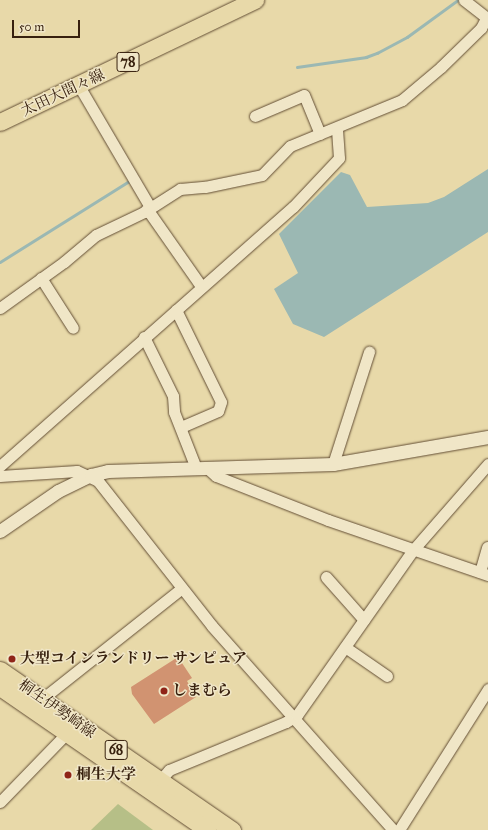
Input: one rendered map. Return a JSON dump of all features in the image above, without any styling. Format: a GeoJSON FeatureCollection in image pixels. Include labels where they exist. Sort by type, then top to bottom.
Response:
{"type":"FeatureCollection","features":[{"type":"Feature","properties":{"kind":"main road","name":"太田大間々線"},"geometry":{"type":"LineString","coordinates":[[0,122],[79,86],[255,0]]}},
{"type":"Feature","properties":{"kind":"main road","name":"桐生伊勢崎線"},"geometry":{"type":"LineString","coordinates":[[0,670],[42,699],[155,785],[207,830]]}},
{"type":"Feature","properties":{"kind":"main road","name":"桐生伊勢崎線"},"geometry":{"type":"LineString","coordinates":[[0,687],[66,734],[232,830]]}},
{"type":"Feature","properties":{"kind":"street"},"geometry":{"type":"LineString","coordinates":[[0,308],[96,235],[149,208],[183,187],[205,188],[262,175],[284,150],[394,104],[417,90],[481,28],[487,19],[464,0]]}},
{"type":"Feature","properties":{"kind":"street"},"geometry":{"type":"LineString","coordinates":[[79,86],[149,208],[201,286]]}},
{"type":"Feature","properties":{"kind":"street"},"geometry":{"type":"LineString","coordinates":[[255,116],[304,95],[320,134]]}},
{"type":"Feature","properties":{"kind":"street"},"geometry":{"type":"LineString","coordinates":[[0,466],[176,310],[201,286],[293,206],[337,161],[341,151],[338,128]]}},
{"type":"Feature","properties":{"kind":"street"},"geometry":{"type":"LineString","coordinates":[[41,278],[73,328]]}},
{"type":"Feature","properties":{"kind":"street"},"geometry":{"type":"LineString","coordinates":[[176,310],[221,402],[218,411],[180,427]]}},
{"type":"Feature","properties":{"kind":"street"},"geometry":{"type":"LineString","coordinates":[[144,337],[173,396],[174,412],[180,427],[202,468],[223,479],[413,550],[484,573],[487,547]]}},
{"type":"Feature","properties":{"kind":"street"},"geometry":{"type":"LineString","coordinates":[[333,464],[369,352]]}},
{"type":"Feature","properties":{"kind":"street"},"geometry":{"type":"LineString","coordinates":[[0,532],[58,491],[91,475],[120,470],[333,464],[488,437]]}},
{"type":"Feature","properties":{"kind":"street"},"geometry":{"type":"LineString","coordinates":[[155,785],[169,770],[293,718],[413,550],[488,464]]}},
{"type":"Feature","properties":{"kind":"street"},"geometry":{"type":"LineString","coordinates":[[0,476],[78,471],[91,475],[181,588],[293,718],[393,830]]}},
{"type":"Feature","properties":{"kind":"street"},"geometry":{"type":"LineString","coordinates":[[326,577],[364,620]]}},
{"type":"Feature","properties":{"kind":"street"},"geometry":{"type":"LineString","coordinates":[[42,699],[181,588]]}},
{"type":"Feature","properties":{"kind":"street"},"geometry":{"type":"LineString","coordinates":[[345,647],[387,676]]}},
{"type":"Feature","properties":{"kind":"street"},"geometry":{"type":"LineString","coordinates":[[399,830],[488,689]]}},
{"type":"Feature","properties":{"kind":"street"},"geometry":{"type":"LineString","coordinates":[[0,802],[66,734]]}},
{"type":"Feature","properties":{"kind":"green space"},"geometry":{"type":"Polygon","coordinates":[[[118,804],[153,830],[91,830],[118,804]]]}},
{"type":"Feature","properties":{"kind":"water"},"geometry":{"type":"Polygon","coordinates":[[[488,169],[488,232],[324,337],[293,324],[274,289],[298,273],[279,234],[341,172],[350,175],[367,207],[428,203],[444,197],[488,169]]]}},
{"type":"Feature","properties":{"kind":"building"},"geometry":{"type":"Polygon","coordinates":[[[178,657],[192,678],[187,681],[196,697],[154,724],[132,694],[131,687],[178,657]]]}},
{"type":"Feature","properties":{"kind":"waterway"},"geometry":{"type":"LineString","coordinates":[[297,67],[366,57],[377,53],[407,37],[458,0]]}},
{"type":"Feature","properties":{"kind":"waterway"},"geometry":{"type":"LineString","coordinates":[[0,262],[129,181]]}},
{"type":"Feature","properties":{"kind":"place","name":"大型コインランドリー サンピュア"},"geometry":{"type":"Point","coordinates":[12,659]}},
{"type":"Feature","properties":{"kind":"place","name":"しまむら"},"geometry":{"type":"Point","coordinates":[164,691]}},
{"type":"Feature","properties":{"kind":"place","name":"桐生大学"},"geometry":{"type":"Point","coordinates":[68,775]}}]}
